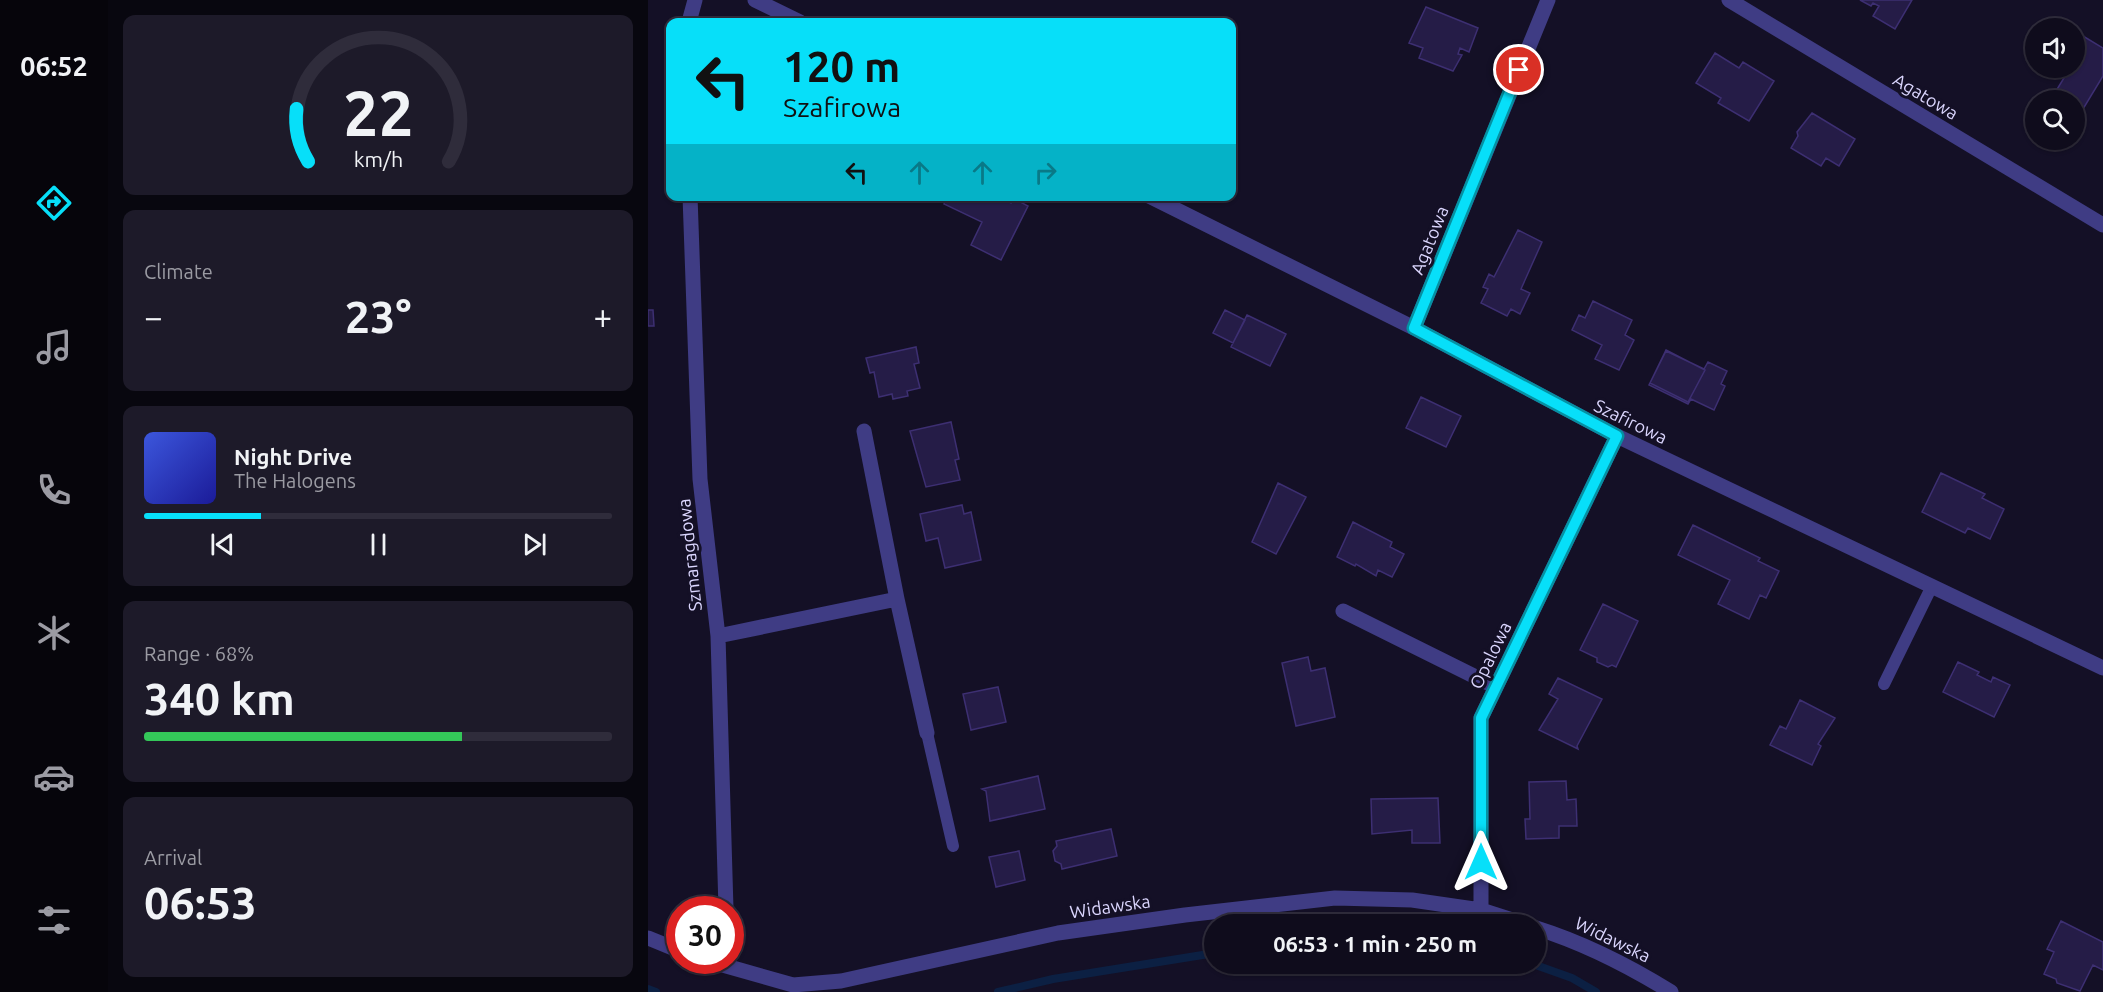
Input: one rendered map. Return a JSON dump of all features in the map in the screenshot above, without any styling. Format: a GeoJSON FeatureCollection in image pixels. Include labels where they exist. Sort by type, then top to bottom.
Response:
{"type":"FeatureCollection","features":[{"type":"Feature","properties":{"kind":"street"},"geometry":{"type":"LineString","coordinates":[[690,18],[695,0]]}},
{"type":"Feature","properties":{"kind":"street"},"geometry":{"type":"LineString","coordinates":[[755,0],[792,18]]}},
{"type":"Feature","properties":{"kind":"street","name":"Agatowa"},"geometry":{"type":"LineString","coordinates":[[1414,328],[1548,0]]}},
{"type":"Feature","properties":{"kind":"street","name":"Agatowa"},"geometry":{"type":"LineString","coordinates":[[1729,0],[2103,225]]}},
{"type":"Feature","properties":{"kind":"street","name":"Szmaragdowa"},"geometry":{"type":"LineString","coordinates":[[690,201],[700,479],[718,636],[726,896]]}},
{"type":"Feature","properties":{"kind":"street","name":"Szafirowa"},"geometry":{"type":"LineString","coordinates":[[1159,201],[1414,328],[1617,436],[2103,668]]}},
{"type":"Feature","properties":{"kind":"street"},"geometry":{"type":"LineString","coordinates":[[864,431],[897,599],[927,733]]}},
{"type":"Feature","properties":{"kind":"street","name":"Opalowa"},"geometry":{"type":"LineString","coordinates":[[1481,910],[1481,718],[1617,436]]}},
{"type":"Feature","properties":{"kind":"street"},"geometry":{"type":"LineString","coordinates":[[718,636],[897,599]]}},
{"type":"Feature","properties":{"kind":"street"},"geometry":{"type":"LineString","coordinates":[[1343,611],[1496,687]]}},
{"type":"Feature","properties":{"kind":"street","name":"Widawska"},"geometry":{"type":"LineString","coordinates":[[744,969],[793,985],[842,981],[1059,933],[1185,915],[1335,898],[1412,900],[1481,910],[1494,914]]}},
{"type":"Feature","properties":{"kind":"street","name":"Widawska"},"geometry":{"type":"LineString","coordinates":[[1546,931],[1565,937],[1617,962],[1671,992]]}},
{"type":"Feature","properties":{"kind":"street"},"geometry":{"type":"LineString","coordinates":[[648,938],[666,945]]}},
{"type":"Feature","properties":{"kind":"lane"},"geometry":{"type":"LineString","coordinates":[[1884,684],[1932,586]]}},
{"type":"Feature","properties":{"kind":"lane"},"geometry":{"type":"LineString","coordinates":[[927,733],[953,846]]}},
{"type":"Feature","properties":{"kind":"building"},"geometry":{"type":"Polygon","coordinates":[[[1860,0],[1912,0],[1895,29],[1873,16],[1879,6],[1873,3],[1871,6],[1860,0]]]}},
{"type":"Feature","properties":{"kind":"building"},"geometry":{"type":"Polygon","coordinates":[[[1426,7],[1478,28],[1469,52],[1460,48],[1458,54],[1462,55],[1453,71],[1419,58],[1423,48],[1409,43],[1426,7]]]}},
{"type":"Feature","properties":{"kind":"building"},"geometry":{"type":"Polygon","coordinates":[[[2085,37],[2103,48],[2103,76],[2085,106],[2085,90],[2057,90],[2064,78],[2085,78],[2085,37]]]}},
{"type":"Feature","properties":{"kind":"building"},"geometry":{"type":"Polygon","coordinates":[[[1715,53],[1739,68],[1743,62],[1774,81],[1749,121],[1718,103],[1721,98],[1696,83],[1715,53]]]}},
{"type":"Feature","properties":{"kind":"building"},"geometry":{"type":"Polygon","coordinates":[[[1812,113],[1855,139],[1839,166],[1826,158],[1821,166],[1791,148],[1798,136],[1797,132],[1812,113]]]}},
{"type":"Feature","properties":{"kind":"building"},"geometry":{"type":"Polygon","coordinates":[[[946,201],[1007,201],[1011,203],[1019,201],[1028,206],[1001,260],[971,245],[982,222],[944,204],[946,201]]]}},
{"type":"Feature","properties":{"kind":"building"},"geometry":{"type":"Polygon","coordinates":[[[1518,230],[1542,242],[1521,289],[1530,293],[1520,314],[1511,309],[1507,316],[1481,303],[1488,289],[1483,287],[1489,274],[1494,277],[1518,230]]]}},
{"type":"Feature","properties":{"kind":"building"},"geometry":{"type":"Polygon","coordinates":[[[1593,301],[1632,320],[1625,335],[1634,340],[1619,370],[1595,359],[1602,345],[1572,330],[1579,315],[1585,318],[1593,301]]]}},
{"type":"Feature","properties":{"kind":"building"},"geometry":{"type":"Polygon","coordinates":[[[648,310],[653,310],[654,326],[648,326],[648,310]]]}},
{"type":"Feature","properties":{"kind":"building"},"geometry":{"type":"Polygon","coordinates":[[[1225,310],[1245,320],[1233,343],[1213,333],[1225,310]]]}},
{"type":"Feature","properties":{"kind":"building"},"geometry":{"type":"Polygon","coordinates":[[[1247,315],[1286,334],[1270,366],[1231,347],[1247,315]]]}},
{"type":"Feature","properties":{"kind":"building"},"geometry":{"type":"Polygon","coordinates":[[[916,347],[919,363],[914,364],[920,388],[907,391],[908,396],[893,399],[892,394],[879,397],[874,372],[870,373],[866,358],[916,347]]]}},
{"type":"Feature","properties":{"kind":"building"},"geometry":{"type":"Polygon","coordinates":[[[1666,350],[1705,370],[1688,402],[1650,383],[1666,350]]]}},
{"type":"Feature","properties":{"kind":"building"},"geometry":{"type":"Polygon","coordinates":[[[1666,351],[1704,369],[1708,362],[1727,371],[1721,384],[1725,386],[1714,410],[1691,399],[1688,404],[1649,385],[1666,351]]]}},
{"type":"Feature","properties":{"kind":"building"},"geometry":{"type":"Polygon","coordinates":[[[1421,397],[1461,416],[1446,447],[1406,428],[1421,397]]]}},
{"type":"Feature","properties":{"kind":"building"},"geometry":{"type":"Polygon","coordinates":[[[951,422],[959,459],[955,460],[960,480],[926,487],[910,431],[951,422]]]}},
{"type":"Feature","properties":{"kind":"building"},"geometry":{"type":"Polygon","coordinates":[[[1941,473],[1985,494],[1982,498],[2004,509],[1990,539],[1968,528],[1965,533],[1922,512],[1941,473]]]}},
{"type":"Feature","properties":{"kind":"building"},"geometry":{"type":"Polygon","coordinates":[[[1278,483],[1306,497],[1276,554],[1252,542],[1278,483]]]}},
{"type":"Feature","properties":{"kind":"building"},"geometry":{"type":"Polygon","coordinates":[[[962,505],[964,514],[971,512],[981,560],[945,568],[938,538],[926,541],[920,514],[962,505]]]}},
{"type":"Feature","properties":{"kind":"building"},"geometry":{"type":"Polygon","coordinates":[[[1353,522],[1392,542],[1390,547],[1404,554],[1392,577],[1378,570],[1376,576],[1356,564],[1355,566],[1337,557],[1353,522]]]}},
{"type":"Feature","properties":{"kind":"building"},"geometry":{"type":"Polygon","coordinates":[[[1693,525],[1760,558],[1758,561],[1779,571],[1766,598],[1760,595],[1749,619],[1718,604],[1730,580],[1678,555],[1693,525]]]}},
{"type":"Feature","properties":{"kind":"building"},"geometry":{"type":"Polygon","coordinates":[[[1603,604],[1638,621],[1616,667],[1612,665],[1608,667],[1597,662],[1597,658],[1580,650],[1603,604]]]}},
{"type":"Feature","properties":{"kind":"building"},"geometry":{"type":"Polygon","coordinates":[[[1308,657],[1311,671],[1325,668],[1335,717],[1296,726],[1282,663],[1308,657]]]}},
{"type":"Feature","properties":{"kind":"building"},"geometry":{"type":"Polygon","coordinates":[[[1958,662],[1979,672],[1977,675],[1991,682],[1993,677],[2010,685],[1994,717],[1943,692],[1958,662]]]}},
{"type":"Feature","properties":{"kind":"building"},"geometry":{"type":"Polygon","coordinates":[[[1558,678],[1602,699],[1577,746],[1578,749],[1539,730],[1558,699],[1549,694],[1558,678]]]}},
{"type":"Feature","properties":{"kind":"building"},"geometry":{"type":"Polygon","coordinates":[[[998,687],[1006,722],[971,730],[963,694],[998,687]]]}},
{"type":"Feature","properties":{"kind":"building"},"geometry":{"type":"Polygon","coordinates":[[[1800,700],[1835,718],[1818,744],[1821,746],[1812,765],[1770,745],[1780,726],[1786,729],[1800,700]]]}},
{"type":"Feature","properties":{"kind":"building"},"geometry":{"type":"Polygon","coordinates":[[[1038,776],[1045,809],[990,821],[986,791],[982,789],[1038,776]]]}},
{"type":"Feature","properties":{"kind":"building"},"geometry":{"type":"Polygon","coordinates":[[[1566,781],[1567,800],[1576,799],[1577,826],[1559,826],[1559,838],[1526,839],[1525,819],[1530,819],[1529,782],[1566,781]]]}},
{"type":"Feature","properties":{"kind":"building"},"geometry":{"type":"Polygon","coordinates":[[[1438,798],[1440,843],[1412,843],[1412,830],[1372,834],[1371,799],[1438,798]]]}},
{"type":"Feature","properties":{"kind":"building"},"geometry":{"type":"Polygon","coordinates":[[[1111,829],[1117,856],[1062,869],[1061,864],[1055,861],[1053,851],[1057,846],[1056,841],[1111,829]]]}},
{"type":"Feature","properties":{"kind":"building"},"geometry":{"type":"Polygon","coordinates":[[[1019,851],[1025,880],[996,887],[989,857],[1019,851]]]}},
{"type":"Feature","properties":{"kind":"building"},"geometry":{"type":"Polygon","coordinates":[[[2061,921],[2103,942],[2103,970],[2093,965],[2080,991],[2057,983],[2056,979],[2044,974],[2054,952],[2047,949],[2061,921]]]}},
{"type":"Feature","properties":{"kind":"waterway"},"geometry":{"type":"LineString","coordinates":[[998,992],[1053,979],[1204,955]]}},
{"type":"Feature","properties":{"kind":"waterway"},"geometry":{"type":"LineString","coordinates":[[1546,969],[1572,978],[1596,992]]}},
{"type":"Feature","properties":{"kind":"waterway"},"geometry":{"type":"LineString","coordinates":[[648,989],[656,992]]}},
{"type":"Feature","properties":{"kind":"route"},"geometry":{"type":"LineString","coordinates":[[1481,862],[1481,718],[1617,436],[1414,328],[1519,70]]}}]}
